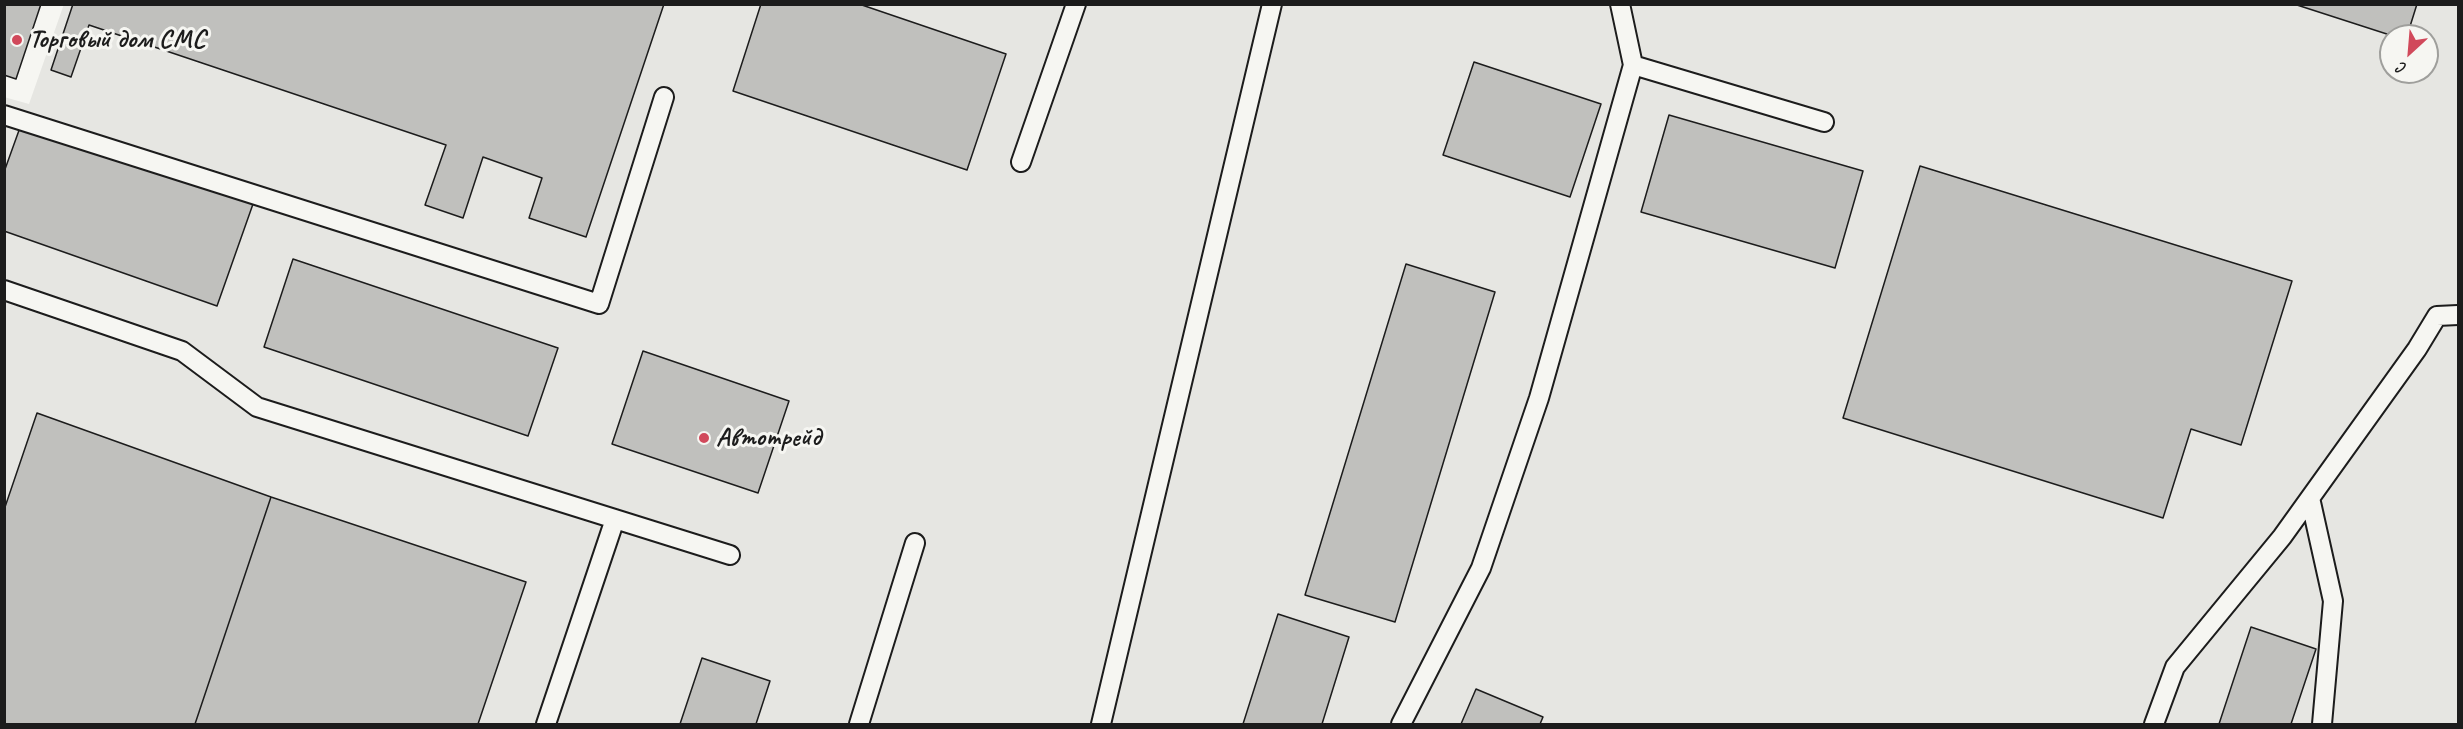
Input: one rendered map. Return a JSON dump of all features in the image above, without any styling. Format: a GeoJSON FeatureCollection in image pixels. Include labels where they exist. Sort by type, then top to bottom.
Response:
{"type":"FeatureCollection","features":[{"type":"Feature","properties":{"kind":"lane"},"geometry":{"type":"LineString","coordinates":[[1021,162],[1076,4]]}},
{"type":"Feature","properties":{"kind":"lane"},"geometry":{"type":"LineString","coordinates":[[1101,724],[1272,4]]}},
{"type":"Feature","properties":{"kind":"lane"},"geometry":{"type":"LineString","coordinates":[[1401,724],[1481,568],[1539,398],[1633,65],[1620,4]]}},
{"type":"Feature","properties":{"kind":"lane"},"geometry":{"type":"LineString","coordinates":[[1633,65],[1824,122]]}},
{"type":"Feature","properties":{"kind":"lane"},"geometry":{"type":"LineString","coordinates":[[4,115],[598,304],[664,97]]}},
{"type":"Feature","properties":{"kind":"lane"},"geometry":{"type":"LineString","coordinates":[[4,290],[182,351],[257,407],[730,555]]}},
{"type":"Feature","properties":{"kind":"lane"},"geometry":{"type":"LineString","coordinates":[[2154,724],[2175,667],[2282,537],[2417,349],[2437,316],[2458,315]]}},
{"type":"Feature","properties":{"kind":"lane"},"geometry":{"type":"LineString","coordinates":[[2310,498],[2333,600],[2322,724]]}},
{"type":"Feature","properties":{"kind":"lane"},"geometry":{"type":"LineString","coordinates":[[546,724],[615,519]]}},
{"type":"Feature","properties":{"kind":"lane"},"geometry":{"type":"LineString","coordinates":[[859,724],[915,543]]}},
{"type":"Feature","properties":{"kind":"shaded area"},"geometry":{"type":"Polygon","coordinates":[[[64,4],[2458,5],[2458,724],[5,724],[4,97],[29,104],[64,4]]]}},
{"type":"Feature","properties":{"kind":"building","name":"Торговый дом СМС"},"geometry":{"type":"Polygon","coordinates":[[[4,4],[41,4],[16,79],[4,75],[4,4]]]}},
{"type":"Feature","properties":{"kind":"building"},"geometry":{"type":"Polygon","coordinates":[[[73,4],[664,4],[586,237],[529,218],[542,178],[483,157],[463,218],[425,205],[446,145],[89,25],[71,77],[51,70],[73,4]]]}},
{"type":"Feature","properties":{"kind":"building"},"geometry":{"type":"Polygon","coordinates":[[[761,4],[859,4],[1006,54],[967,170],[733,91],[761,4]]]}},
{"type":"Feature","properties":{"kind":"building"},"geometry":{"type":"Polygon","coordinates":[[[2417,4],[2411,24],[2379,24],[2379,31],[2297,5],[2417,4]]]}},
{"type":"Feature","properties":{"kind":"building"},"geometry":{"type":"Polygon","coordinates":[[[1474,62],[1601,104],[1570,197],[1443,155],[1474,62]]]}},
{"type":"Feature","properties":{"kind":"building"},"geometry":{"type":"Polygon","coordinates":[[[1669,115],[1863,171],[1835,268],[1641,212],[1669,115]]]}},
{"type":"Feature","properties":{"kind":"building"},"geometry":{"type":"Polygon","coordinates":[[[22,122],[253,204],[217,306],[4,231],[4,172],[22,122]]]}},
{"type":"Feature","properties":{"kind":"building"},"geometry":{"type":"Polygon","coordinates":[[[1920,166],[2292,281],[2241,445],[2191,429],[2163,518],[1843,418],[1920,166]]]}},
{"type":"Feature","properties":{"kind":"building"},"geometry":{"type":"Polygon","coordinates":[[[293,259],[558,348],[528,436],[264,347],[293,259]]]}},
{"type":"Feature","properties":{"kind":"building"},"geometry":{"type":"Polygon","coordinates":[[[1406,264],[1495,292],[1395,622],[1305,595],[1406,264]]]}},
{"type":"Feature","properties":{"kind":"building"},"geometry":{"type":"Polygon","coordinates":[[[643,351],[789,401],[758,493],[612,444],[643,351]]]}},
{"type":"Feature","properties":{"kind":"building"},"geometry":{"type":"Polygon","coordinates":[[[37,413],[271,497],[195,724],[4,724],[4,510],[37,413]]]}},
{"type":"Feature","properties":{"kind":"building"},"geometry":{"type":"Polygon","coordinates":[[[271,497],[526,582],[478,724],[195,724],[271,497]]]}},
{"type":"Feature","properties":{"kind":"building"},"geometry":{"type":"Polygon","coordinates":[[[1278,614],[1349,637],[1322,724],[1243,724],[1278,614]]]}},
{"type":"Feature","properties":{"kind":"building"},"geometry":{"type":"Polygon","coordinates":[[[2251,627],[2316,649],[2291,724],[2219,724],[2251,627]]]}},
{"type":"Feature","properties":{"kind":"building"},"geometry":{"type":"Polygon","coordinates":[[[702,658],[770,681],[756,724],[680,724],[702,658]]]}},
{"type":"Feature","properties":{"kind":"building"},"geometry":{"type":"Polygon","coordinates":[[[1476,689],[1543,717],[1540,724],[1461,724],[1476,689]]]}},
{"type":"Feature","properties":{"kind":"place","name":"Торговый дом СМС"},"geometry":{"type":"Point","coordinates":[17,40]}},
{"type":"Feature","properties":{"kind":"place","name":"Автотрейд"},"geometry":{"type":"Point","coordinates":[704,438]}}]}
